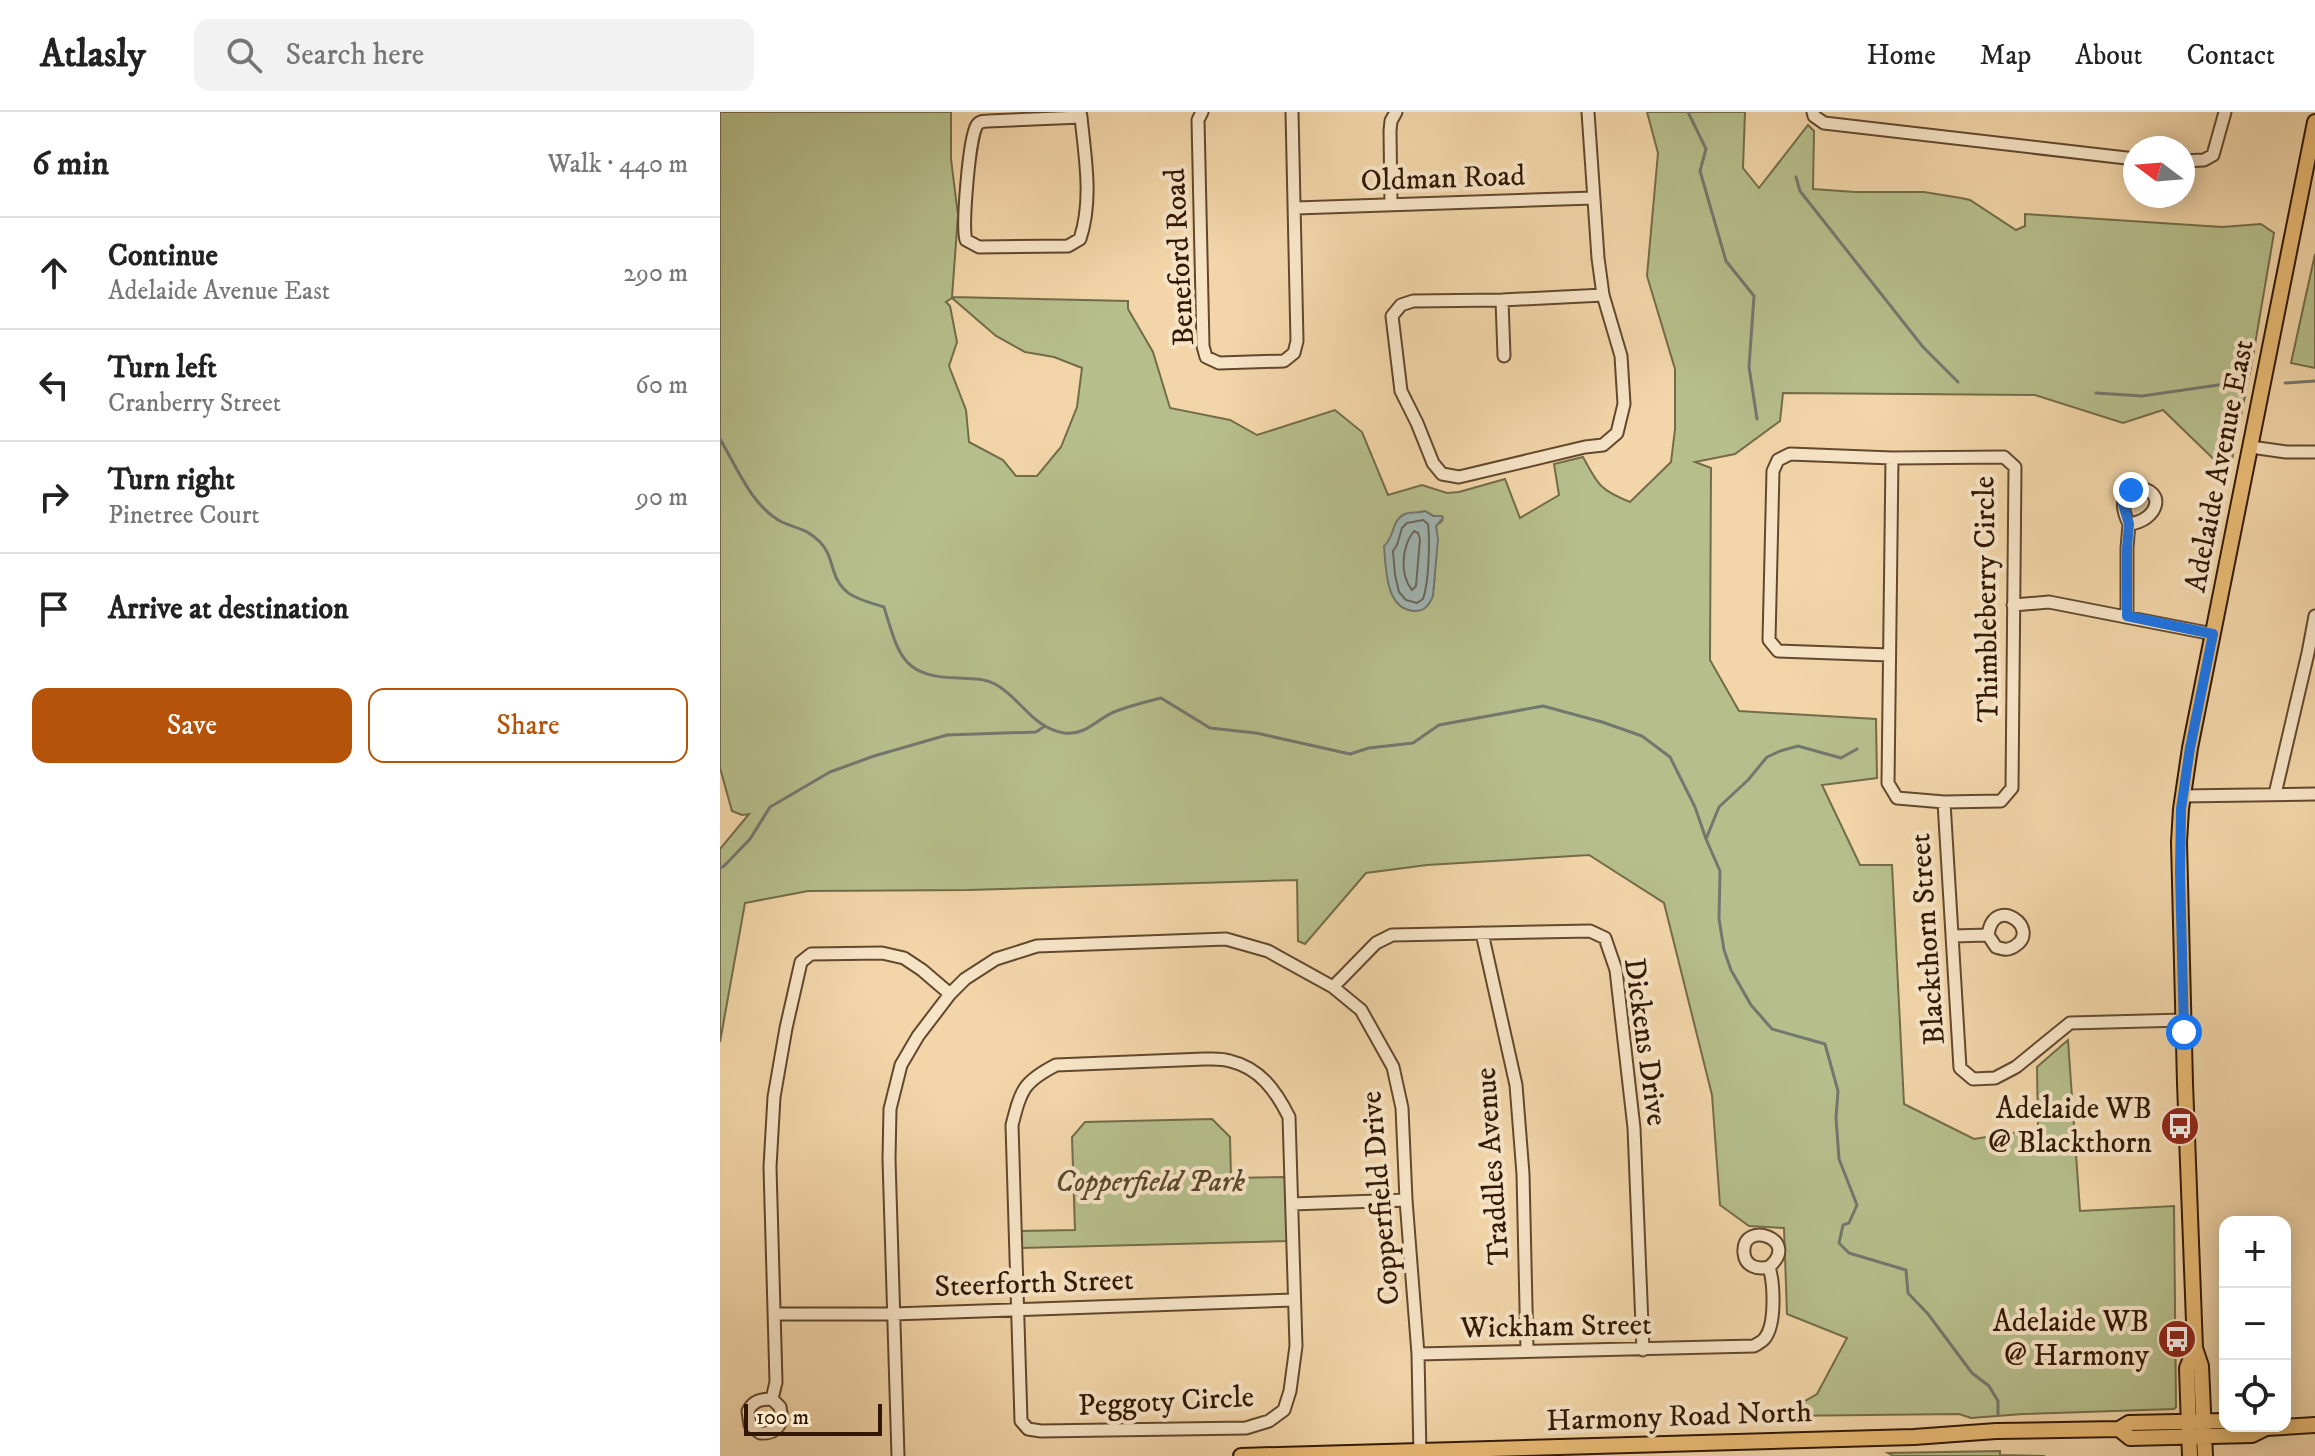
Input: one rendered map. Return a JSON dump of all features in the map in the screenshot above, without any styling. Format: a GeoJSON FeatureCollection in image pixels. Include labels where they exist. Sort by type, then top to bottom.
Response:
{"type":"FeatureCollection","features":[{"type":"Feature","properties":{"kind":"main road","name":"Adelaide Avenue East"},"geometry":{"type":"LineString","coordinates":[[2205,1456],[2196,1429],[2187,1368],[2195,1348],[2179,842],[2182,796],[2315,122]]}},
{"type":"Feature","properties":{"kind":"main road","name":"Harmony Road North"},"geometry":{"type":"LineString","coordinates":[[1241,1456],[1883,1438],[1996,1431],[2119,1429],[2129,1423],[2219,1431]]}},
{"type":"Feature","properties":{"kind":"main road","name":"Harmony Road North"},"geometry":{"type":"LineString","coordinates":[[2196,1429],[2219,1423]]}},
{"type":"Feature","properties":{"kind":"main road","name":"Harmony Road North"},"geometry":{"type":"LineString","coordinates":[[2291,1426],[2315,1425]]}},
{"type":"Feature","properties":{"kind":"main road","name":"Adelaide Avenue East"},"geometry":{"type":"LineString","coordinates":[[2190,1456],[2196,1429]]}},
{"type":"Feature","properties":{"kind":"main road","name":"Harmony Road North"},"geometry":{"type":"LineString","coordinates":[[2224,1432],[2252,1435],[2256,1432]]}},
{"type":"Feature","properties":{"kind":"street","name":"Beneford Road"},"geometry":{"type":"LineString","coordinates":[[1202,112],[1198,120],[1203,346],[1206,357],[1219,363],[1284,361],[1294,353],[1297,341],[1296,208],[1292,112]]}},
{"type":"Feature","properties":{"kind":"street"},"geometry":{"type":"LineString","coordinates":[[1391,204],[1390,131],[1396,112]]}},
{"type":"Feature","properties":{"kind":"street"},"geometry":{"type":"LineString","coordinates":[[1588,112],[1603,295],[1621,356],[1624,404],[1617,433],[1603,445],[1459,477],[1442,474],[1433,463],[1401,391],[1392,316],[1401,305],[1413,301],[1603,295]]}},
{"type":"Feature","properties":{"kind":"street"},"geometry":{"type":"LineString","coordinates":[[1813,112],[1824,123],[2123,158]]}},
{"type":"Feature","properties":{"kind":"street"},"geometry":{"type":"LineString","coordinates":[[2195,160],[2213,155],[2225,112]]}},
{"type":"Feature","properties":{"kind":"street"},"geometry":{"type":"LineString","coordinates":[[1081,115],[1088,194],[1087,219],[1080,239],[1068,246],[979,247],[966,240],[967,185],[977,125],[988,121],[1081,115]]}},
{"type":"Feature","properties":{"kind":"street","name":"Oldman Road"},"geometry":{"type":"LineString","coordinates":[[1296,208],[1593,198]]}},
{"type":"Feature","properties":{"kind":"street"},"geometry":{"type":"LineString","coordinates":[[1502,300],[1504,356]]}},
{"type":"Feature","properties":{"kind":"street"},"geometry":{"type":"LineString","coordinates":[[2251,447],[2315,452]]}},
{"type":"Feature","properties":{"kind":"street"},"geometry":{"type":"LineString","coordinates":[[1889,655],[1778,651],[1769,640],[1773,471],[1778,460],[1790,454],[1892,458]]}},
{"type":"Feature","properties":{"kind":"street","name":"Thimbleberry Circle"},"geometry":{"type":"LineString","coordinates":[[2004,457],[2015,467],[2013,605],[2012,788],[2001,801],[1944,802],[1897,798],[1888,783],[1892,458],[2004,457]]}},
{"type":"Feature","properties":{"kind":"street"},"geometry":{"type":"LineString","coordinates":[[2127,616],[2129,524]]}},
{"type":"Feature","properties":{"kind":"street"},"geometry":{"type":"LineString","coordinates":[[2013,605],[2049,602],[2213,634]]}},
{"type":"Feature","properties":{"kind":"street"},"geometry":{"type":"LineString","coordinates":[[2275,794],[2315,616]]}},
{"type":"Feature","properties":{"kind":"street"},"geometry":{"type":"LineString","coordinates":[[2182,796],[2315,794]]}},
{"type":"Feature","properties":{"kind":"street","name":"Blackthorn Street"},"geometry":{"type":"LineString","coordinates":[[1944,802],[1960,1068],[1973,1079],[1995,1078],[2016,1067],[2070,1023],[2184,1020]]}},
{"type":"Feature","properties":{"kind":"street","name":"Dickens Drive"},"geometry":{"type":"LineString","coordinates":[[1333,987],[1376,943],[1392,935],[1590,931],[1605,938],[1616,970],[1634,1128],[1643,1350]]}},
{"type":"Feature","properties":{"kind":"street","name":"Traddles Avenue"},"geometry":{"type":"LineString","coordinates":[[1482,933],[1516,1085],[1523,1174],[1527,1351]]}},
{"type":"Feature","properties":{"kind":"street"},"geometry":{"type":"LineString","coordinates":[[1953,936],[1988,935]]}},
{"type":"Feature","properties":{"kind":"street","name":"Copperfield Drive"},"geometry":{"type":"LineString","coordinates":[[898,1456],[890,1109],[901,1065],[918,1036],[965,979],[996,959],[1037,946],[1226,939],[1268,951],[1333,987],[1361,1010],[1393,1067],[1402,1108],[1418,1354],[1420,1453]]}},
{"type":"Feature","properties":{"kind":"street"},"geometry":{"type":"LineString","coordinates":[[772,1399],[776,1382],[770,1167],[774,1097],[801,962],[811,954],[882,953],[904,958],[950,994]]}},
{"type":"Feature","properties":{"kind":"street","name":"Peggoty Circle"},"geometry":{"type":"LineString","coordinates":[[1204,1059],[1230,1061],[1257,1073],[1277,1093],[1289,1117],[1294,1300],[1296,1346],[1290,1391],[1284,1410],[1269,1421],[1246,1428],[1028,1429],[1021,1421],[1012,1125],[1020,1094],[1036,1075],[1056,1065],[1204,1059]]}},
{"type":"Feature","properties":{"kind":"street"},"geometry":{"type":"LineString","coordinates":[[1292,1204],[1406,1200]]}},
{"type":"Feature","properties":{"kind":"street","name":"Wickham Street"},"geometry":{"type":"LineString","coordinates":[[1418,1354],[1754,1346],[1765,1338],[1771,1321],[1773,1279],[1769,1267]]}},
{"type":"Feature","properties":{"kind":"street","name":"Steerforth Street"},"geometry":{"type":"LineString","coordinates":[[775,1314],[893,1314],[1294,1300]]}},
{"type":"Feature","properties":{"kind":"green space"},"geometry":{"type":"Polygon","coordinates":[[[720,112],[951,112],[951,159],[958,215],[952,297],[1128,301],[1128,309],[1153,352],[1170,408],[1230,420],[1257,435],[1335,410],[1362,432],[1388,495],[1422,485],[1447,493],[1459,492],[1505,479],[1520,518],[1559,495],[1554,464],[1583,457],[1601,486],[1630,502],[1671,462],[1675,429],[1675,369],[1647,276],[1658,153],[1647,112],[1745,112],[1743,168],[1759,188],[1808,125],[1814,131],[1813,189],[1924,192],[1961,198],[1970,200],[2016,230],[2025,226],[2025,214],[2222,227],[2261,224],[2274,233],[2229,474],[2163,410],[2123,423],[2035,395],[1783,393],[1780,421],[1735,454],[1695,462],[1711,468],[1710,660],[1739,711],[1876,719],[1877,778],[1822,785],[1860,865],[1892,865],[1904,1104],[1974,1139],[2038,1129],[2037,1067],[2068,1040],[2080,1211],[2174,1206],[2174,1409],[1971,1418],[1959,1414],[1779,1416],[1817,1394],[1847,1338],[1787,1314],[1784,1228],[1749,1226],[1720,1205],[1712,1095],[1664,903],[1589,855],[1427,865],[1366,873],[1305,944],[1298,941],[1297,880],[969,890],[808,891],[745,903],[720,1042],[720,849],[749,814],[732,811],[720,768],[720,112]],[[952,298],[946,302],[950,306],[957,342],[949,366],[966,410],[969,442],[1003,460],[1016,476],[1037,476],[1061,447],[1077,407],[1082,368],[1054,357],[1025,352],[996,336],[952,298]],[[1425,511],[1418,513],[1385,546],[1410,610],[1425,608],[1434,589],[1436,526],[1442,521],[1425,511]]]}},
{"type":"Feature","properties":{"kind":"green space"},"geometry":{"type":"Polygon","coordinates":[[[2315,254],[2315,368],[2291,363],[2315,254]]]}},
{"type":"Feature","properties":{"kind":"green space","name":"Copperfield Park"},"geometry":{"type":"Polygon","coordinates":[[[1212,1119],[1230,1137],[1231,1178],[1285,1177],[1287,1241],[1021,1248],[1020,1231],[1075,1230],[1072,1137],[1085,1122],[1212,1119]]]}},
{"type":"Feature","properties":{"kind":"green space"},"geometry":{"type":"Polygon","coordinates":[[[2000,1451],[2000,1455],[2045,1456],[1893,1456],[1888,1453],[2000,1451]]]}},
{"type":"Feature","properties":{"kind":"water"},"geometry":{"type":"Polygon","coordinates":[[[1425,511],[1443,518],[1436,526],[1438,539],[1433,596],[1426,607],[1415,611],[1405,609],[1393,596],[1384,546],[1401,517],[1407,513],[1425,511]]]}},
{"type":"Feature","properties":{"kind":"waterway"},"geometry":{"type":"LineString","coordinates":[[1688,112],[1706,149],[1700,171],[1726,261],[1754,296],[1749,367],[1757,419]]}},
{"type":"Feature","properties":{"kind":"waterway"},"geometry":{"type":"LineString","coordinates":[[1796,177],[1800,191],[1923,347],[1958,382]]}},
{"type":"Feature","properties":{"kind":"waterway"},"geometry":{"type":"LineString","coordinates":[[2285,383],[2315,381]]}},
{"type":"Feature","properties":{"kind":"waterway"},"geometry":{"type":"LineString","coordinates":[[2096,393],[2142,396],[2239,382]]}},
{"type":"Feature","properties":{"kind":"waterway"},"geometry":{"type":"LineString","coordinates":[[720,439],[762,507],[782,522],[815,537],[825,548],[841,586],[852,596],[884,607],[899,651],[914,668],[940,677],[991,682],[1053,730],[1078,732],[1114,712],[1161,698],[1210,728],[1256,733],[1350,754],[1369,748],[1413,743],[1439,725],[1543,706],[1642,736],[1670,757],[1695,807],[1720,871],[1719,919],[1731,970],[1751,1005],[1772,1029],[1825,1044],[1838,1091],[1839,1159],[1857,1205],[1849,1223],[1843,1225],[1839,1243],[1849,1253],[1906,1270],[1908,1293],[1928,1314],[1972,1373],[1989,1386],[1998,1401],[1998,1415]]}},
{"type":"Feature","properties":{"kind":"waterway"},"geometry":{"type":"LineString","coordinates":[[720,868],[750,839],[770,807],[830,772],[947,735],[1036,732],[1045,726]]}},
{"type":"Feature","properties":{"kind":"waterway"},"geometry":{"type":"LineString","coordinates":[[1706,839],[1719,807],[1767,757],[1798,746],[1841,758],[1857,749]]}},
{"type":"Feature","properties":{"kind":"place","name":"Adelaide WB @ Blackthorn"},"geometry":{"type":"Point","coordinates":[2180,1126]}},
{"type":"Feature","properties":{"kind":"place","name":"Adelaide WB @ Harmony"},"geometry":{"type":"Point","coordinates":[2177,1339]}},
{"type":"Feature","properties":{"kind":"route"},"geometry":{"type":"LineString","coordinates":[[2131,490],[2123,504],[2129,524],[2127,616],[2213,634],[2190,748],[2179,835],[2184,1032]]}}]}
